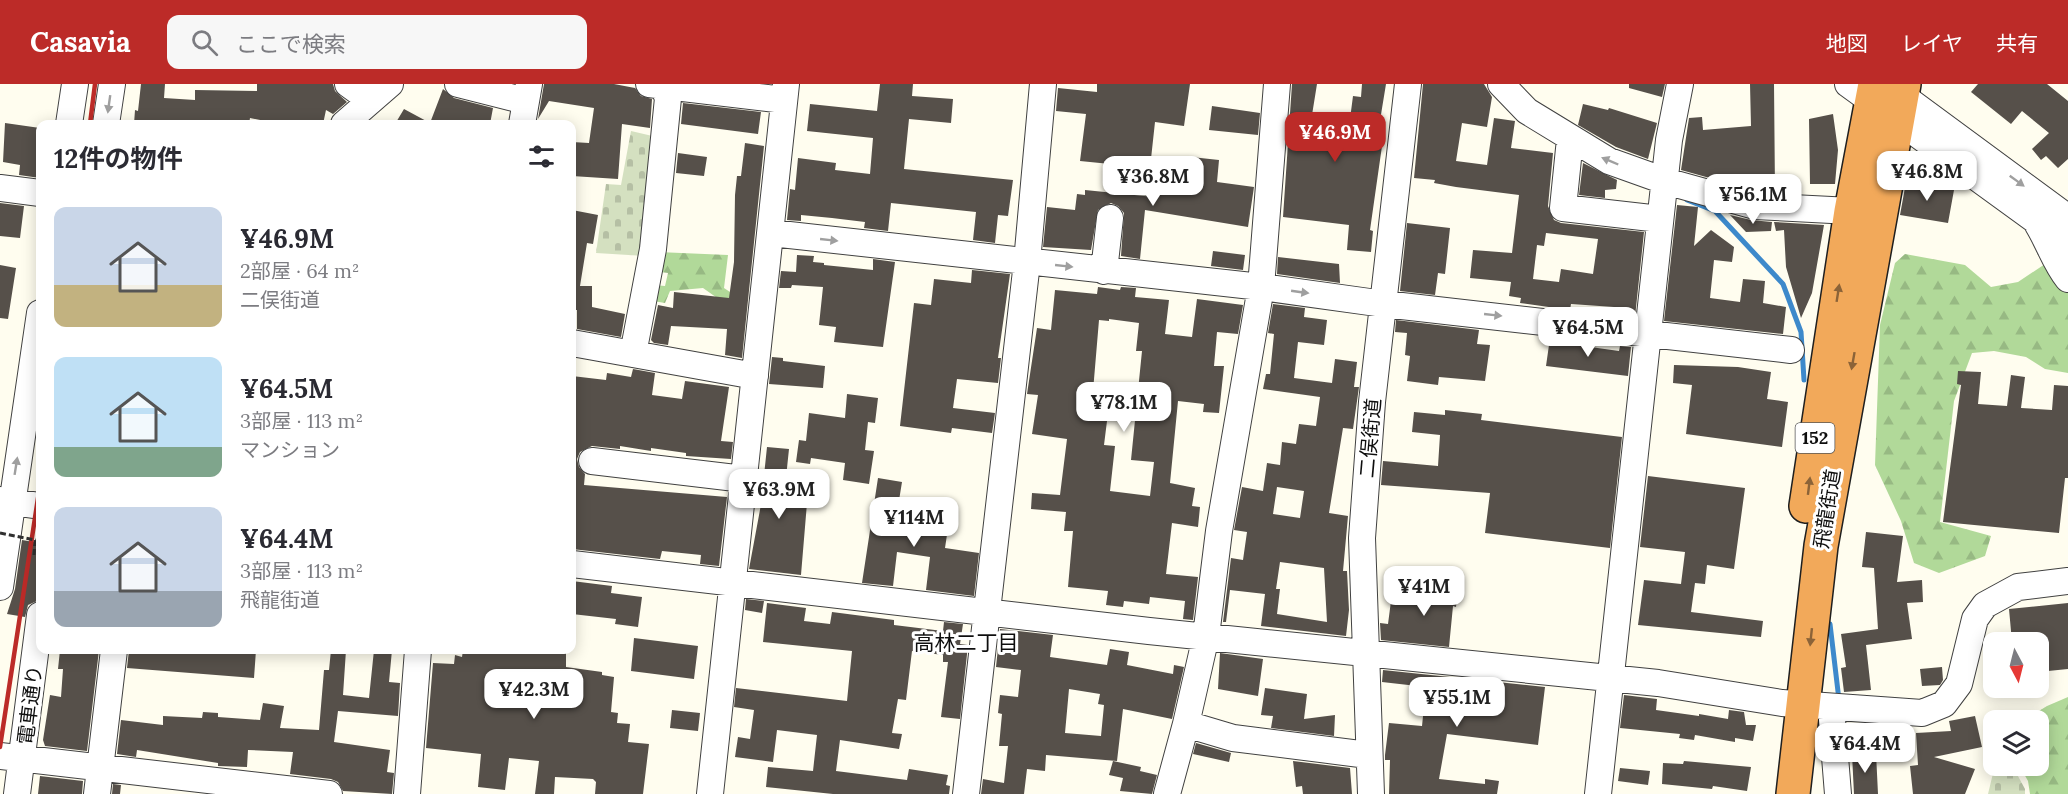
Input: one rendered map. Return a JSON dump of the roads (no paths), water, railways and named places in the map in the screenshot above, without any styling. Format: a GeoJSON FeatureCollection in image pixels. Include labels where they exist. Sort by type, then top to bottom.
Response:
{"type":"FeatureCollection","features":[{"type":"Feature","properties":{"kind":"highway","name":"飛龍街道"},"geometry":{"type":"LineString","coordinates":[[1771,794],[1819,706],[1813,450],[1851,211],[1883,93]]}},
{"type":"Feature","properties":{"kind":"highway","name":"飛龍街道"},"geometry":{"type":"LineString","coordinates":[[1793,794],[1819,706],[1821,546],[1883,93]]}},
{"type":"Feature","properties":{"kind":"street"},"geometry":{"type":"LineString","coordinates":[[70,120],[75,84]]}},
{"type":"Feature","properties":{"kind":"street"},"geometry":{"type":"LineString","coordinates":[[107,120],[112,84]]}},
{"type":"Feature","properties":{"kind":"street"},"geometry":{"type":"LineString","coordinates":[[348,84],[380,92]]}},
{"type":"Feature","properties":{"kind":"street"},"geometry":{"type":"LineString","coordinates":[[458,84],[526,103]]}},
{"type":"Feature","properties":{"kind":"street"},"geometry":{"type":"LineString","coordinates":[[966,794],[1027,262],[1043,84]]}},
{"type":"Feature","properties":{"kind":"street"},"geometry":{"type":"LineString","coordinates":[[1167,794],[1206,636],[1219,531],[1261,287],[1277,84]]}},
{"type":"Feature","properties":{"kind":"street","name":"二俣街道"},"geometry":{"type":"LineString","coordinates":[[1371,794],[1364,651],[1362,537],[1372,402],[1408,84]]}},
{"type":"Feature","properties":{"kind":"street"},"geometry":{"type":"LineString","coordinates":[[1501,84],[1527,111],[1568,146],[1609,161],[1663,197]]}},
{"type":"Feature","properties":{"kind":"street"},"geometry":{"type":"LineString","coordinates":[[1598,794],[1647,332],[1663,197],[1680,84]]}},
{"type":"Feature","properties":{"kind":"street"},"geometry":{"type":"LineString","coordinates":[[658,85],[785,92],[710,794]]}},
{"type":"Feature","properties":{"kind":"street"},"geometry":{"type":"LineString","coordinates":[[633,354],[653,249],[668,98],[658,85]]}},
{"type":"Feature","properties":{"kind":"street"},"geometry":{"type":"LineString","coordinates":[[348,120],[380,92]]}},
{"type":"Feature","properties":{"kind":"street"},"geometry":{"type":"LineString","coordinates":[[1883,93],[2068,218]]}},
{"type":"Feature","properties":{"kind":"street"},"geometry":{"type":"LineString","coordinates":[[1883,93],[2034,219],[2068,244]]}},
{"type":"Feature","properties":{"kind":"street"},"geometry":{"type":"LineString","coordinates":[[1568,146],[1563,208],[1663,197],[1755,206],[1851,211]]}},
{"type":"Feature","properties":{"kind":"street"},"geometry":{"type":"LineString","coordinates":[[0,188],[36,192]]}},
{"type":"Feature","properties":{"kind":"street"},"geometry":{"type":"LineString","coordinates":[[1104,271],[1110,218]]}},
{"type":"Feature","properties":{"kind":"street"},"geometry":{"type":"LineString","coordinates":[[2034,219],[2053,251],[2056,264],[2068,279]]}},
{"type":"Feature","properties":{"kind":"street"},"geometry":{"type":"LineString","coordinates":[[771,233],[1261,287],[1384,304],[1791,350]]}},
{"type":"Feature","properties":{"kind":"street"},"geometry":{"type":"LineString","coordinates":[[0,586],[5,501],[36,334]]}},
{"type":"Feature","properties":{"kind":"street"},"geometry":{"type":"LineString","coordinates":[[576,344],[755,376]]}},
{"type":"Feature","properties":{"kind":"street"},"geometry":{"type":"LineString","coordinates":[[592,461],[744,478]]}},
{"type":"Feature","properties":{"kind":"street"},"geometry":{"type":"LineString","coordinates":[[5,501],[36,505]]}},
{"type":"Feature","properties":{"kind":"street"},"geometry":{"type":"LineString","coordinates":[[576,565],[731,584],[1658,683],[1819,706],[1922,714],[1944,704],[1959,684],[1975,619],[1985,605],[2018,588],[2068,581]]}},
{"type":"Feature","properties":{"kind":"street","name":"電車通り"},"geometry":{"type":"LineString","coordinates":[[17,794],[11,757],[36,635]]}},
{"type":"Feature","properties":{"kind":"street"},"geometry":{"type":"LineString","coordinates":[[97,794],[114,654]]}},
{"type":"Feature","properties":{"kind":"street"},"geometry":{"type":"LineString","coordinates":[[407,794],[418,654]]}},
{"type":"Feature","properties":{"kind":"street"},"geometry":{"type":"LineString","coordinates":[[1819,706],[1838,794]]}},
{"type":"Feature","properties":{"kind":"street"},"geometry":{"type":"LineString","coordinates":[[1185,724],[1233,738],[1368,755]]}},
{"type":"Feature","properties":{"kind":"street"},"geometry":{"type":"LineString","coordinates":[[11,757],[328,794]]}},
{"type":"Feature","properties":{"kind":"waterway"},"geometry":{"type":"LineString","coordinates":[[1687,200],[1715,211],[1783,284],[1801,332],[1804,380]]}},
{"type":"Feature","properties":{"kind":"waterway"},"geometry":{"type":"LineString","coordinates":[[1830,624],[1839,700]]}},
{"type":"Feature","properties":{"kind":"railway"},"geometry":{"type":"LineString","coordinates":[[90,120],[95,84]]}},
{"type":"Feature","properties":{"kind":"railway"},"geometry":{"type":"LineString","coordinates":[[0,747],[36,511]]}},
{"type":"Feature","properties":{"kind":"district","name":"高林二丁目"},"geometry":{"type":"Point","coordinates":[966,643]}}]}
